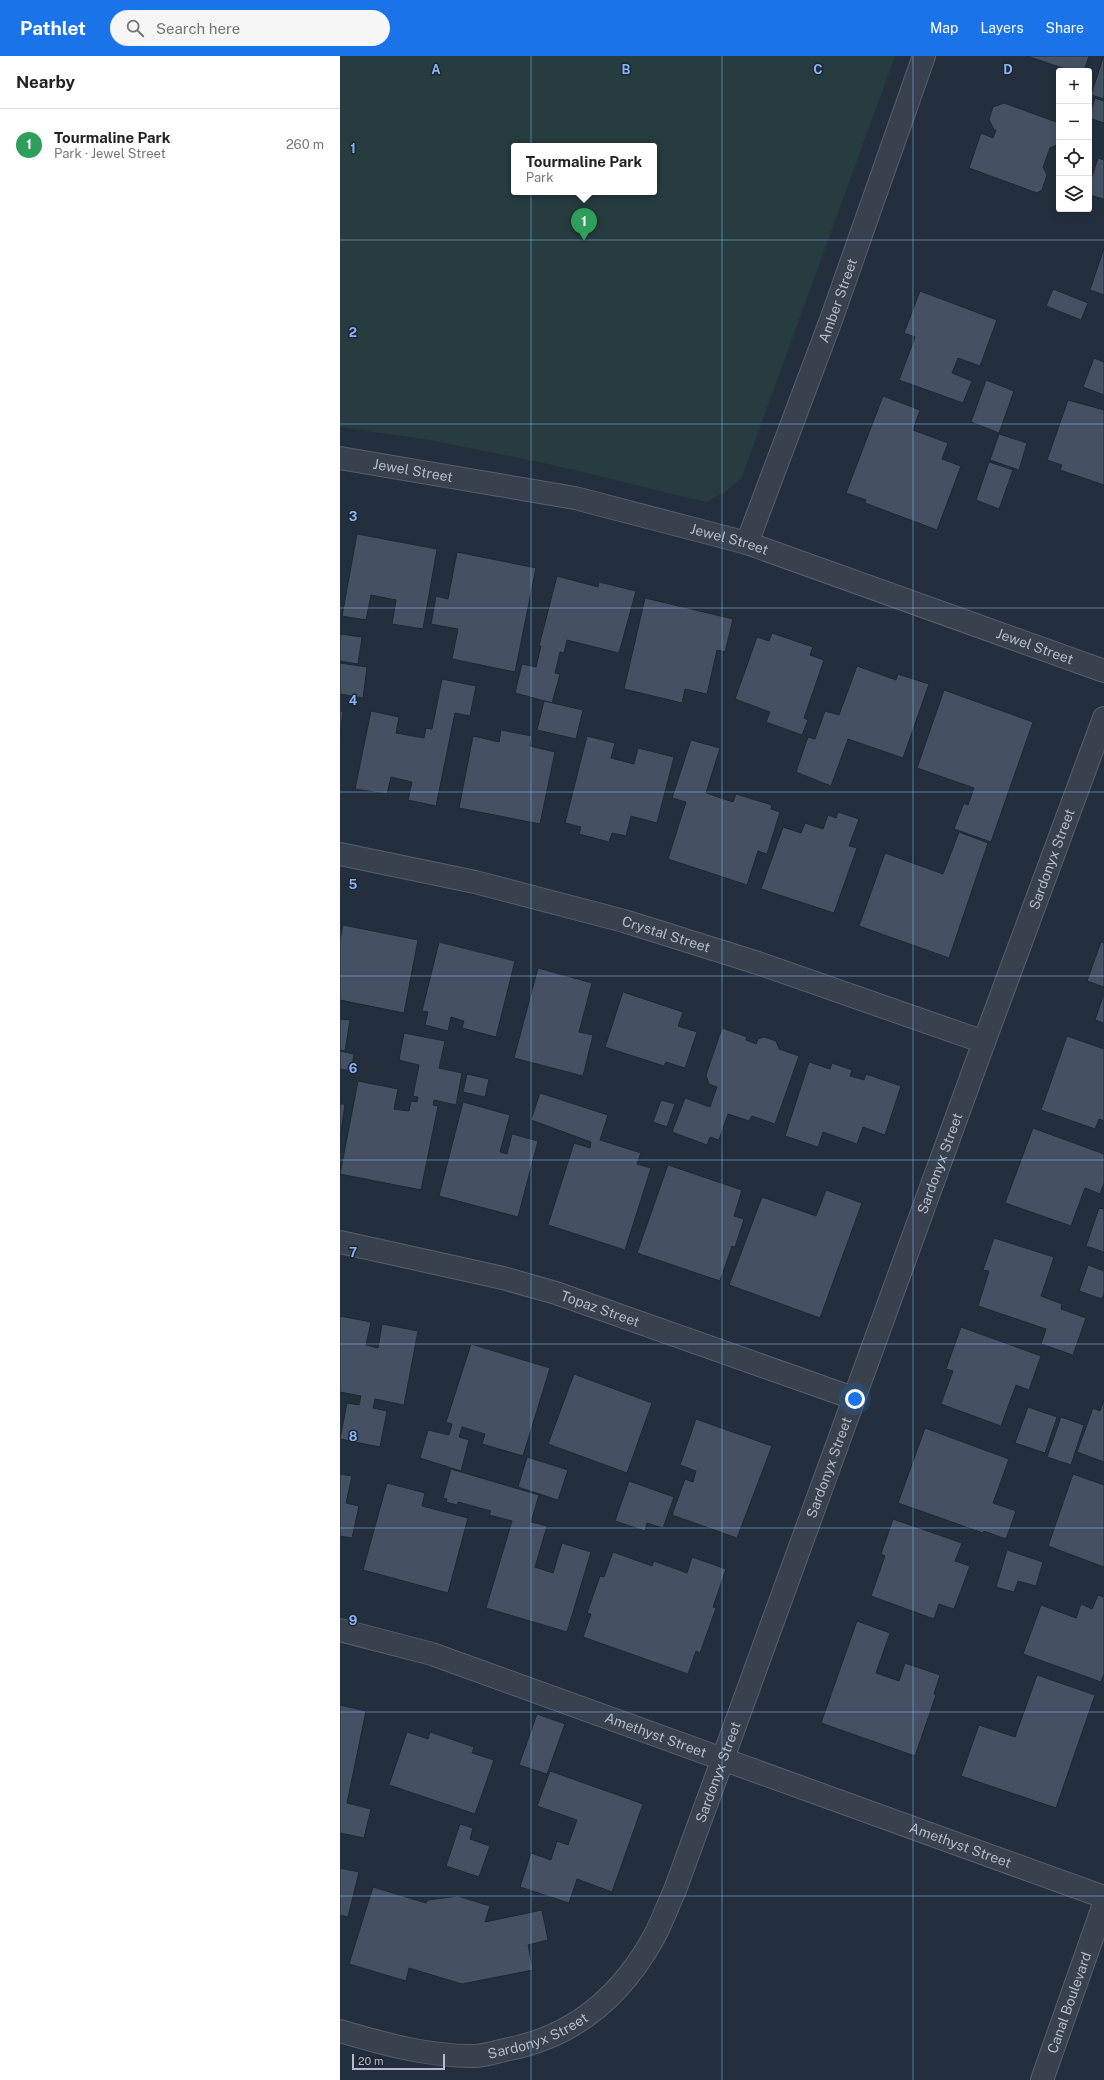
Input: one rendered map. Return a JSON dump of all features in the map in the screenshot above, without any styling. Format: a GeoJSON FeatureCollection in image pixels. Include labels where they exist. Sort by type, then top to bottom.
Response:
{"type":"FeatureCollection","features":[{"type":"Feature","properties":{"kind":"street","name":"Amber Street"},"geometry":{"type":"LineString","coordinates":[[747,543],[831,320],[924,56]]}},
{"type":"Feature","properties":{"kind":"street","name":"Jewel Street"},"geometry":{"type":"LineString","coordinates":[[340,458],[575,498],[747,543],[1104,671]]}},
{"type":"Feature","properties":{"kind":"street","name":"Sardonyx Street"},"geometry":{"type":"LineString","coordinates":[[340,2031],[421,2052],[474,2056],[520,2047],[559,2034],[582,2020],[607,2000],[631,1972],[654,1936],[675,1890],[853,1398],[1104,718]]}},
{"type":"Feature","properties":{"kind":"street","name":"Crystal Street"},"geometry":{"type":"LineString","coordinates":[[340,854],[475,882],[624,921],[758,963],[984,1042]]}},
{"type":"Feature","properties":{"kind":"street","name":"Topaz Street"},"geometry":{"type":"LineString","coordinates":[[340,1242],[503,1278],[556,1294],[853,1398]]}},
{"type":"Feature","properties":{"kind":"street","name":"Amethyst Street"},"geometry":{"type":"LineString","coordinates":[[340,1630],[432,1654],[722,1758],[1104,1898]]}},
{"type":"Feature","properties":{"kind":"street","name":"Canal Boulevard"},"geometry":{"type":"LineString","coordinates":[[1042,2080],[1104,1904]]}},
{"type":"Feature","properties":{"kind":"green space"},"geometry":{"type":"Polygon","coordinates":[[[340,56],[895,56],[742,477],[725,492],[706,502],[553,465],[430,440],[340,427],[340,56]]]}},
{"type":"Feature","properties":{"kind":"building"},"geometry":{"type":"Polygon","coordinates":[[[1027,56],[1089,56],[1085,68],[1062,68],[1027,56]]]}},
{"type":"Feature","properties":{"kind":"building"},"geometry":{"type":"Polygon","coordinates":[[[1104,58],[1104,99],[1092,95],[1104,58]]]}},
{"type":"Feature","properties":{"kind":"building"},"geometry":{"type":"Polygon","coordinates":[[[1095,98],[1104,101],[1104,123],[1092,119],[1092,108],[1095,98]]]}},
{"type":"Feature","properties":{"kind":"building"},"geometry":{"type":"Polygon","coordinates":[[[1004,103],[1056,122],[1056,145],[1050,148],[1043,167],[1047,175],[1042,190],[1037,193],[969,168],[981,133],[993,138],[996,130],[994,130],[989,119],[993,107],[1004,103]]]}},
{"type":"Feature","properties":{"kind":"building"},"geometry":{"type":"Polygon","coordinates":[[[1098,158],[1104,160],[1104,199],[1092,196],[1092,176],[1098,158]]]}},
{"type":"Feature","properties":{"kind":"building"},"geometry":{"type":"Polygon","coordinates":[[[1104,248],[1104,295],[1090,290],[1104,248]]]}},
{"type":"Feature","properties":{"kind":"building"},"geometry":{"type":"Polygon","coordinates":[[[1053,289],[1088,303],[1081,320],[1046,306],[1053,289]]]}},
{"type":"Feature","properties":{"kind":"building"},"geometry":{"type":"Polygon","coordinates":[[[920,291],[997,320],[980,366],[958,358],[952,373],[972,381],[963,403],[899,380],[915,337],[904,333],[920,291]]]}},
{"type":"Feature","properties":{"kind":"building"},"geometry":{"type":"Polygon","coordinates":[[[1094,358],[1104,362],[1104,395],[1083,387],[1094,358]]]}},
{"type":"Feature","properties":{"kind":"building"},"geometry":{"type":"Polygon","coordinates":[[[986,380],[1014,391],[999,433],[971,422],[986,380]]]}},
{"type":"Feature","properties":{"kind":"building"},"geometry":{"type":"Polygon","coordinates":[[[883,396],[920,410],[913,430],[948,443],[942,459],[961,466],[937,530],[865,503],[866,500],[846,493],[883,396]]]}},
{"type":"Feature","properties":{"kind":"building"},"geometry":{"type":"Polygon","coordinates":[[[1068,400],[1104,410],[1104,485],[1060,470],[1062,465],[1047,460],[1068,400]]]}},
{"type":"Feature","properties":{"kind":"building"},"geometry":{"type":"Polygon","coordinates":[[[999,434],[1027,443],[1019,470],[990,460],[999,434]]]}},
{"type":"Feature","properties":{"kind":"building"},"geometry":{"type":"Polygon","coordinates":[[[989,462],[1013,470],[999,509],[976,500],[989,462]]]}},
{"type":"Feature","properties":{"kind":"building"},"geometry":{"type":"Polygon","coordinates":[[[357,534],[437,549],[423,629],[392,624],[396,600],[371,595],[366,620],[342,616],[357,534]]]}},
{"type":"Feature","properties":{"kind":"building"},"geometry":{"type":"Polygon","coordinates":[[[457,552],[536,568],[515,672],[452,659],[458,629],[431,624],[436,596],[448,599],[457,552]]]}},
{"type":"Feature","properties":{"kind":"building"},"geometry":{"type":"Polygon","coordinates":[[[557,576],[598,587],[599,582],[636,591],[619,653],[567,640],[564,653],[560,652],[555,673],[560,674],[552,703],[515,693],[522,664],[536,667],[541,646],[539,646],[557,576]]]}},
{"type":"Feature","properties":{"kind":"building"},"geometry":{"type":"Polygon","coordinates":[[[645,598],[733,619],[725,652],[717,650],[707,694],[685,689],[682,703],[624,689],[645,598]]]}},
{"type":"Feature","properties":{"kind":"building"},"geometry":{"type":"Polygon","coordinates":[[[772,633],[813,647],[810,655],[824,660],[804,718],[808,720],[802,735],[766,722],[770,712],[735,699],[757,637],[769,641],[772,633]]]}},
{"type":"Feature","properties":{"kind":"building"},"geometry":{"type":"Polygon","coordinates":[[[340,634],[362,637],[358,664],[340,661],[340,634]]]}},
{"type":"Feature","properties":{"kind":"building"},"geometry":{"type":"Polygon","coordinates":[[[340,663],[367,667],[363,698],[340,694],[340,663]]]}},
{"type":"Feature","properties":{"kind":"building"},"geometry":{"type":"Polygon","coordinates":[[[857,666],[896,680],[898,674],[929,684],[903,758],[848,739],[831,786],[796,772],[808,737],[815,739],[825,711],[839,715],[857,666]]]}},
{"type":"Feature","properties":{"kind":"building"},"geometry":{"type":"Polygon","coordinates":[[[442,679],[476,686],[470,716],[455,713],[436,806],[408,800],[412,782],[391,777],[387,794],[355,789],[371,711],[399,717],[396,733],[424,738],[426,728],[432,729],[442,679]]]}},
{"type":"Feature","properties":{"kind":"building"},"geometry":{"type":"Polygon","coordinates":[[[944,690],[1033,722],[991,842],[954,829],[964,803],[968,805],[974,788],[917,768],[944,690]]]}},
{"type":"Feature","properties":{"kind":"building"},"geometry":{"type":"Polygon","coordinates":[[[544,701],[583,710],[576,739],[537,730],[544,701]]]}},
{"type":"Feature","properties":{"kind":"building"},"geometry":{"type":"Polygon","coordinates":[[[340,711],[343,711],[340,737],[340,711]]]}},
{"type":"Feature","properties":{"kind":"building"},"geometry":{"type":"Polygon","coordinates":[[[501,730],[532,736],[530,746],[555,752],[540,824],[459,808],[473,736],[499,742],[501,730]]]}},
{"type":"Feature","properties":{"kind":"building"},"geometry":{"type":"Polygon","coordinates":[[[587,736],[615,743],[611,758],[634,764],[638,748],[674,757],[657,823],[631,816],[626,836],[612,833],[609,842],[579,834],[581,827],[565,823],[587,736]]]}},
{"type":"Feature","properties":{"kind":"building"},"geometry":{"type":"Polygon","coordinates":[[[691,740],[720,748],[706,793],[733,802],[736,794],[772,805],[771,809],[780,812],[767,854],[758,851],[747,885],[668,859],[686,802],[672,798],[691,740]]]}},
{"type":"Feature","properties":{"kind":"building"},"geometry":{"type":"Polygon","coordinates":[[[838,812],[859,819],[849,846],[857,848],[834,913],[761,889],[783,827],[801,833],[805,823],[823,829],[828,815],[836,818],[838,812]]]}},
{"type":"Feature","properties":{"kind":"building"},"geometry":{"type":"Polygon","coordinates":[[[959,832],[988,843],[949,958],[859,926],[885,853],[943,874],[959,832]]]}},
{"type":"Feature","properties":{"kind":"building"},"geometry":{"type":"Polygon","coordinates":[[[343,925],[418,940],[404,1013],[340,1000],[340,939],[343,925]]]}},
{"type":"Feature","properties":{"kind":"building"},"geometry":{"type":"Polygon","coordinates":[[[439,942],[515,961],[496,1037],[462,1028],[464,1021],[451,1017],[448,1031],[425,1025],[428,1012],[422,1011],[439,942]]]}},
{"type":"Feature","properties":{"kind":"building"},"geometry":{"type":"Polygon","coordinates":[[[1101,942],[1104,943],[1104,987],[1087,981],[1101,942]]]}},
{"type":"Feature","properties":{"kind":"building"},"geometry":{"type":"Polygon","coordinates":[[[538,968],[592,983],[579,1032],[593,1035],[583,1076],[514,1058],[538,968]]]}},
{"type":"Feature","properties":{"kind":"building"},"geometry":{"type":"Polygon","coordinates":[[[623,992],[683,1012],[678,1026],[697,1032],[685,1068],[666,1062],[664,1066],[605,1047],[623,992]]]}},
{"type":"Feature","properties":{"kind":"building"},"geometry":{"type":"Polygon","coordinates":[[[1104,993],[1104,1023],[1095,1020],[1104,993]]]}},
{"type":"Feature","properties":{"kind":"building"},"geometry":{"type":"Polygon","coordinates":[[[340,1019],[350,1020],[345,1051],[340,1050],[340,1019]]]}},
{"type":"Feature","properties":{"kind":"building"},"geometry":{"type":"Polygon","coordinates":[[[722,1028],[747,1037],[746,1040],[756,1044],[758,1039],[764,1037],[776,1041],[779,1049],[799,1056],[775,1124],[752,1116],[749,1121],[728,1114],[719,1140],[710,1137],[707,1145],[672,1132],[685,1098],[710,1107],[717,1087],[709,1084],[706,1075],[722,1028]]]}},
{"type":"Feature","properties":{"kind":"building"},"geometry":{"type":"Polygon","coordinates":[[[404,1033],[445,1041],[439,1068],[462,1073],[456,1105],[434,1100],[433,1105],[438,1106],[421,1190],[340,1174],[358,1081],[398,1089],[394,1109],[409,1111],[411,1101],[417,1102],[418,1097],[413,1096],[419,1065],[399,1060],[404,1033]]]}},
{"type":"Feature","properties":{"kind":"building"},"geometry":{"type":"Polygon","coordinates":[[[1067,1036],[1104,1049],[1104,1121],[1099,1119],[1095,1129],[1041,1110],[1067,1036]]]}},
{"type":"Feature","properties":{"kind":"building"},"geometry":{"type":"Polygon","coordinates":[[[340,1051],[354,1054],[351,1071],[340,1069],[340,1051]]]}},
{"type":"Feature","properties":{"kind":"building"},"geometry":{"type":"Polygon","coordinates":[[[809,1062],[830,1069],[832,1063],[852,1070],[850,1076],[864,1080],[866,1074],[901,1086],[885,1135],[863,1127],[857,1144],[823,1132],[818,1147],[785,1136],[809,1062]]]}},
{"type":"Feature","properties":{"kind":"building"},"geometry":{"type":"Polygon","coordinates":[[[467,1074],[489,1079],[485,1097],[463,1092],[467,1074]]]}},
{"type":"Feature","properties":{"kind":"building"},"geometry":{"type":"Polygon","coordinates":[[[540,1093],[608,1115],[600,1140],[641,1153],[637,1164],[651,1168],[625,1250],[548,1225],[574,1143],[590,1148],[591,1142],[531,1120],[540,1093]]]}},
{"type":"Feature","properties":{"kind":"building"},"geometry":{"type":"Polygon","coordinates":[[[661,1100],[675,1104],[667,1127],[653,1122],[661,1100]]]}},
{"type":"Feature","properties":{"kind":"building"},"geometry":{"type":"Polygon","coordinates":[[[463,1102],[510,1115],[500,1152],[507,1154],[512,1134],[538,1141],[518,1217],[439,1196],[463,1102]]]}},
{"type":"Feature","properties":{"kind":"building"},"geometry":{"type":"Polygon","coordinates":[[[340,1104],[345,1104],[340,1139],[340,1104]]]}},
{"type":"Feature","properties":{"kind":"building"},"geometry":{"type":"Polygon","coordinates":[[[1033,1128],[1104,1154],[1104,1183],[1100,1194],[1085,1188],[1071,1226],[1005,1203],[1033,1128]]]}},
{"type":"Feature","properties":{"kind":"building"},"geometry":{"type":"Polygon","coordinates":[[[668,1165],[742,1190],[734,1216],[744,1219],[735,1247],[732,1246],[720,1281],[637,1253],[668,1165]]]}},
{"type":"Feature","properties":{"kind":"building"},"geometry":{"type":"Polygon","coordinates":[[[826,1190],[862,1203],[820,1318],[729,1285],[762,1197],[816,1216],[826,1190]]]}},
{"type":"Feature","properties":{"kind":"building"},"geometry":{"type":"Polygon","coordinates":[[[1099,1208],[1104,1209],[1104,1252],[1086,1246],[1099,1208]]]}},
{"type":"Feature","properties":{"kind":"building"},"geometry":{"type":"Polygon","coordinates":[[[994,1238],[1054,1257],[1041,1296],[1062,1304],[1061,1309],[1086,1318],[1073,1355],[1041,1344],[1046,1329],[978,1306],[989,1271],[983,1270],[994,1238]]]}},
{"type":"Feature","properties":{"kind":"building"},"geometry":{"type":"Polygon","coordinates":[[[1088,1265],[1104,1271],[1104,1293],[1102,1299],[1079,1291],[1088,1265]]]}},
{"type":"Feature","properties":{"kind":"building"},"geometry":{"type":"Polygon","coordinates":[[[340,1316],[371,1322],[366,1345],[378,1348],[382,1324],[418,1331],[404,1405],[375,1399],[373,1408],[387,1411],[380,1447],[340,1439],[347,1403],[359,1405],[361,1396],[340,1392],[340,1316]]]}},
{"type":"Feature","properties":{"kind":"building"},"geometry":{"type":"Polygon","coordinates":[[[961,1327],[1041,1356],[1029,1390],[1016,1385],[1001,1426],[941,1404],[953,1371],[946,1369],[961,1327]]]}},
{"type":"Feature","properties":{"kind":"building"},"geometry":{"type":"Polygon","coordinates":[[[471,1344],[550,1368],[523,1456],[482,1444],[485,1434],[462,1427],[459,1437],[469,1440],[461,1471],[420,1458],[428,1430],[449,1435],[452,1424],[446,1422],[471,1344]]]}},
{"type":"Feature","properties":{"kind":"building"},"geometry":{"type":"Polygon","coordinates":[[[574,1374],[652,1403],[627,1473],[548,1444],[574,1374]]]}},
{"type":"Feature","properties":{"kind":"building"},"geometry":{"type":"Polygon","coordinates":[[[1104,1400],[1104,1462],[1077,1452],[1093,1408],[1100,1411],[1104,1400]]]}},
{"type":"Feature","properties":{"kind":"building"},"geometry":{"type":"Polygon","coordinates":[[[1028,1407],[1057,1417],[1045,1453],[1015,1443],[1028,1407]]]}},
{"type":"Feature","properties":{"kind":"building"},"geometry":{"type":"Polygon","coordinates":[[[1061,1417],[1084,1425],[1071,1465],[1047,1457],[1061,1417]]]}},
{"type":"Feature","properties":{"kind":"building"},"geometry":{"type":"Polygon","coordinates":[[[696,1419],[772,1446],[737,1538],[672,1515],[685,1479],[693,1482],[696,1471],[680,1465],[696,1419]]]}},
{"type":"Feature","properties":{"kind":"building"},"geometry":{"type":"Polygon","coordinates":[[[925,1428],[1009,1459],[993,1503],[1016,1511],[1006,1539],[984,1531],[983,1533],[898,1503],[925,1428]]]}},
{"type":"Feature","properties":{"kind":"building"},"geometry":{"type":"Polygon","coordinates":[[[527,1457],[568,1470],[558,1500],[518,1487],[527,1457]]]}},
{"type":"Feature","properties":{"kind":"building"},"geometry":{"type":"Polygon","coordinates":[[[451,1469],[539,1495],[531,1522],[547,1526],[535,1567],[553,1573],[562,1543],[591,1552],[567,1632],[486,1608],[512,1521],[489,1515],[491,1511],[458,1502],[457,1505],[446,1502],[447,1499],[443,1498],[451,1469]]]}},
{"type":"Feature","properties":{"kind":"building"},"geometry":{"type":"Polygon","coordinates":[[[340,1474],[352,1476],[346,1503],[359,1506],[352,1538],[340,1536],[340,1474]]]}},
{"type":"Feature","properties":{"kind":"building"},"geometry":{"type":"Polygon","coordinates":[[[1073,1474],[1104,1485],[1104,1567],[1048,1546],[1073,1474]]]}},
{"type":"Feature","properties":{"kind":"building"},"geometry":{"type":"Polygon","coordinates":[[[629,1481],[674,1497],[663,1528],[647,1523],[645,1531],[615,1521],[629,1481]]]}},
{"type":"Feature","properties":{"kind":"building"},"geometry":{"type":"Polygon","coordinates":[[[387,1483],[425,1493],[422,1506],[468,1518],[448,1593],[363,1570],[387,1483]]]}},
{"type":"Feature","properties":{"kind":"building"},"geometry":{"type":"Polygon","coordinates":[[[893,1519],[962,1543],[955,1561],[970,1566],[954,1609],[939,1604],[934,1619],[871,1596],[885,1556],[881,1554],[893,1519]]]}},
{"type":"Feature","properties":{"kind":"building"},"geometry":{"type":"Polygon","coordinates":[[[1007,1550],[1043,1562],[1036,1586],[1018,1581],[1014,1592],[996,1587],[1007,1550]]]}},
{"type":"Feature","properties":{"kind":"building"},"geometry":{"type":"Polygon","coordinates":[[[613,1552],[652,1566],[654,1561],[687,1573],[692,1557],[726,1569],[713,1607],[716,1608],[700,1653],[696,1651],[688,1674],[583,1637],[591,1614],[587,1613],[600,1576],[604,1577],[613,1552]]]}},
{"type":"Feature","properties":{"kind":"building"},"geometry":{"type":"Polygon","coordinates":[[[1098,1595],[1104,1597],[1104,1674],[1101,1682],[1023,1654],[1041,1605],[1076,1618],[1081,1604],[1092,1609],[1098,1595]]]}},
{"type":"Feature","properties":{"kind":"building"},"geometry":{"type":"Polygon","coordinates":[[[857,1621],[890,1633],[876,1673],[899,1681],[905,1663],[940,1675],[934,1694],[936,1695],[915,1756],[821,1723],[857,1621]]]}},
{"type":"Feature","properties":{"kind":"building"},"geometry":{"type":"Polygon","coordinates":[[[1037,1675],[1095,1695],[1056,1808],[961,1776],[979,1725],[1015,1737],[1037,1675]]]}},
{"type":"Feature","properties":{"kind":"building"},"geometry":{"type":"Polygon","coordinates":[[[340,1705],[366,1711],[347,1803],[371,1809],[364,1838],[340,1833],[340,1705]]]}},
{"type":"Feature","properties":{"kind":"building"},"geometry":{"type":"Polygon","coordinates":[[[537,1714],[565,1724],[547,1774],[519,1765],[537,1714]]]}},
{"type":"Feature","properties":{"kind":"building"},"geometry":{"type":"Polygon","coordinates":[[[407,1732],[428,1739],[430,1732],[474,1747],[472,1753],[494,1760],[475,1814],[389,1785],[407,1732]]]}},
{"type":"Feature","properties":{"kind":"building"},"geometry":{"type":"Polygon","coordinates":[[[550,1771],[643,1804],[612,1892],[577,1879],[569,1903],[520,1887],[531,1853],[551,1860],[557,1841],[568,1845],[577,1820],[537,1806],[550,1771]]]}},
{"type":"Feature","properties":{"kind":"building"},"geometry":{"type":"Polygon","coordinates":[[[460,1824],[473,1828],[470,1839],[490,1846],[479,1877],[446,1866],[460,1824]]]}},
{"type":"Feature","properties":{"kind":"building"},"geometry":{"type":"Polygon","coordinates":[[[340,1868],[359,1872],[348,1917],[340,1915],[340,1868]]]}},
{"type":"Feature","properties":{"kind":"building"},"geometry":{"type":"Polygon","coordinates":[[[373,1887],[426,1903],[428,1900],[458,1896],[490,1906],[485,1922],[542,1910],[548,1940],[528,1945],[533,1970],[462,1984],[409,1968],[406,1981],[349,1964],[373,1887]]]}},
{"type":"Feature","properties":{"kind":"place","name":"Tourmaline Park"},"geometry":{"type":"Point","coordinates":[584,241]}}]}
